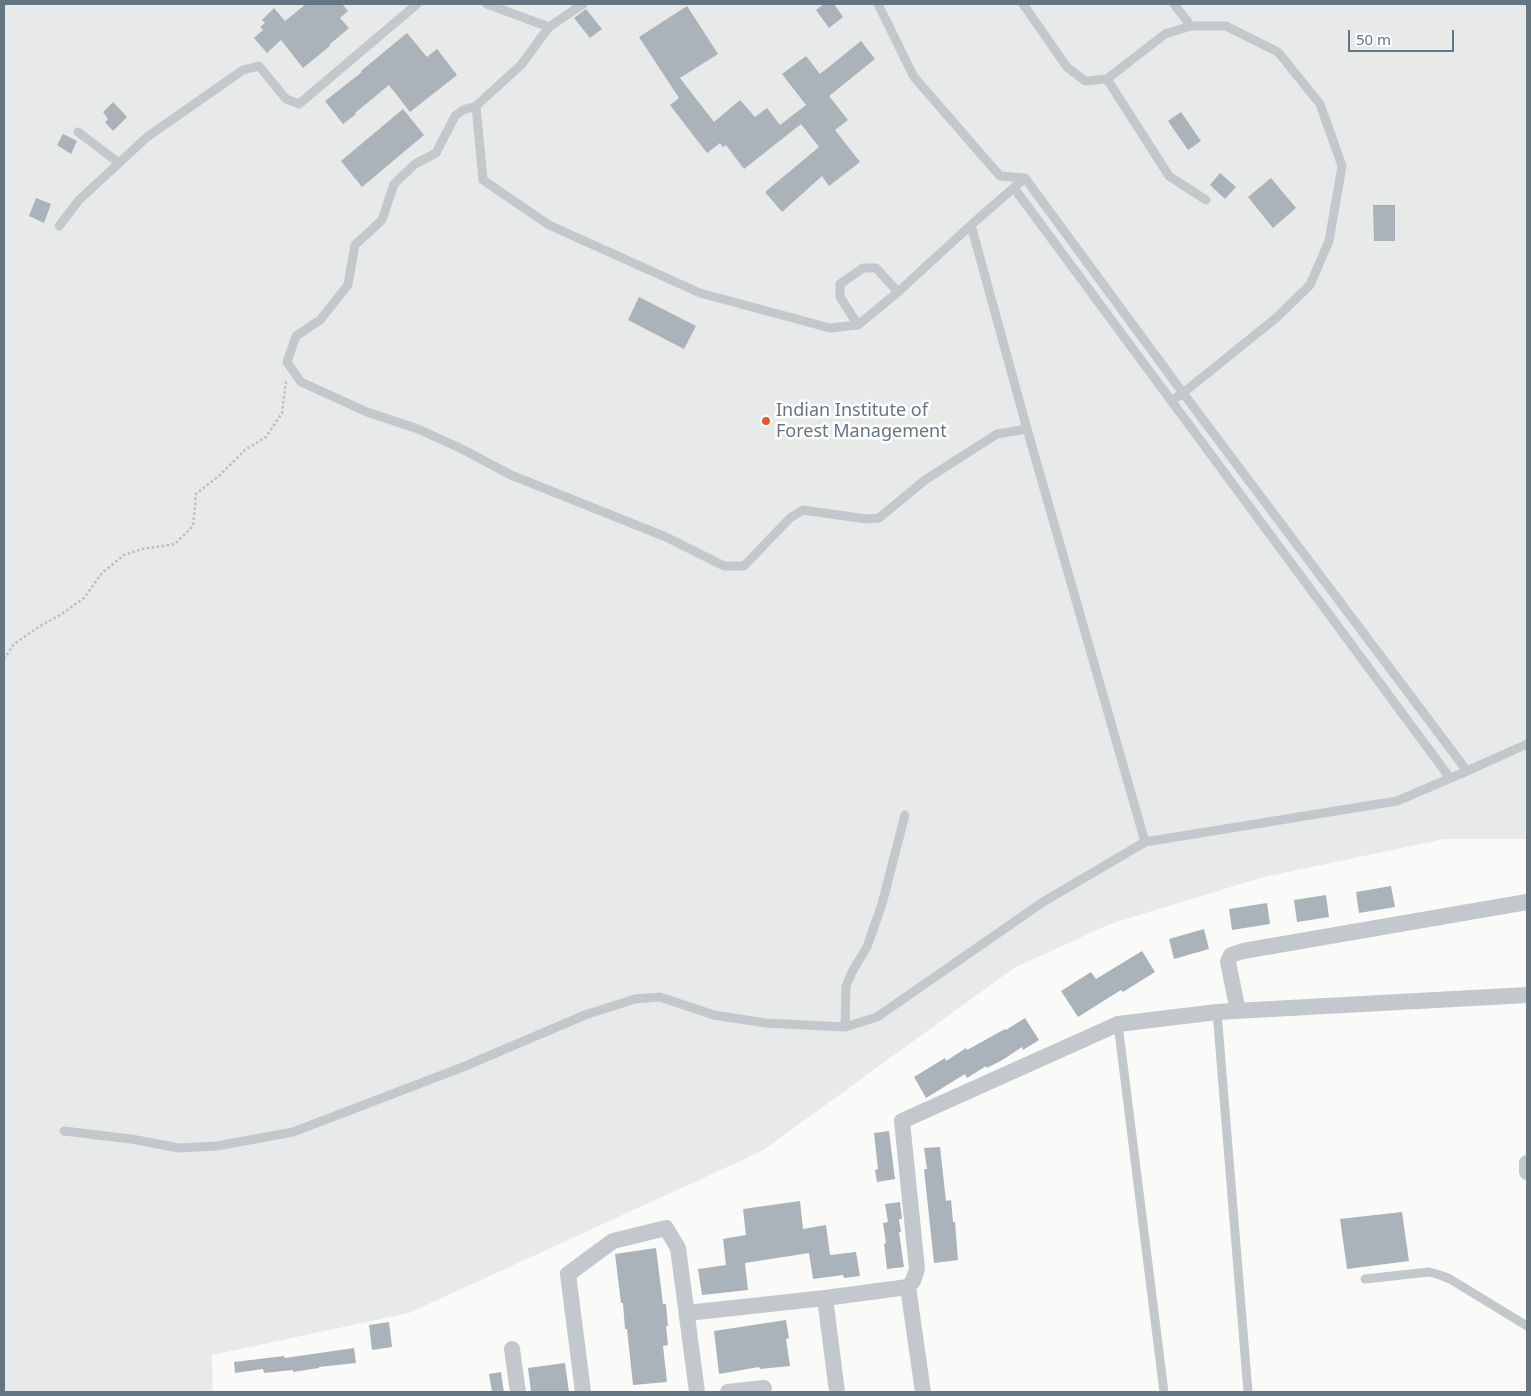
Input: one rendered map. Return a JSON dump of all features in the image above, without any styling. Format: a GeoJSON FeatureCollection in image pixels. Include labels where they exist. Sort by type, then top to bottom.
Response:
{"type":"FeatureCollection","features":[{"type":"Feature","properties":{"kind":"street"},"geometry":{"type":"LineString","coordinates":[[1238,1011],[1228,962],[1231,955],[1243,951],[1527,902]]}},
{"type":"Feature","properties":{"kind":"street"},"geometry":{"type":"LineString","coordinates":[[687,1314],[908,1287],[913,1281],[916,1268],[902,1121],[1118,1024],[1216,1012],[1527,995]]}},
{"type":"Feature","properties":{"kind":"street"},"geometry":{"type":"LineString","coordinates":[[1527,1163],[1527,1172]]}},
{"type":"Feature","properties":{"kind":"street"},"geometry":{"type":"LineString","coordinates":[[583,1392],[568,1274],[613,1241],[666,1228],[678,1248],[697,1392]]}},
{"type":"Feature","properties":{"kind":"street"},"geometry":{"type":"LineString","coordinates":[[908,1287],[923,1392]]}},
{"type":"Feature","properties":{"kind":"street"},"geometry":{"type":"LineString","coordinates":[[825,1298],[837,1392]]}},
{"type":"Feature","properties":{"kind":"street"},"geometry":{"type":"LineString","coordinates":[[512,1350],[518,1392]]}},
{"type":"Feature","properties":{"kind":"street"},"geometry":{"type":"LineString","coordinates":[[728,1392],[764,1388]]}},
{"type":"Feature","properties":{"kind":"lane"},"geometry":{"type":"LineString","coordinates":[[58,226],[79,200],[147,137],[243,70],[259,66],[286,99],[299,104],[417,4]]}},
{"type":"Feature","properties":{"kind":"lane"},"geometry":{"type":"LineString","coordinates":[[487,4],[548,28]]}},
{"type":"Feature","properties":{"kind":"lane"},"geometry":{"type":"LineString","coordinates":[[583,4],[548,28],[521,65],[476,106],[463,110],[455,116],[436,153],[415,164],[394,184],[382,220],[355,245],[348,285],[320,320],[296,336],[286,362],[301,382],[367,412],[418,429],[460,448],[511,475],[666,537],[724,566],[744,566],[790,518],[803,510],[866,519],[879,518],[925,480],[997,434],[1026,429]]}},
{"type":"Feature","properties":{"kind":"lane"},"geometry":{"type":"LineString","coordinates":[[878,4],[914,77],[1000,176],[1025,178],[1183,393],[1467,771]]}},
{"type":"Feature","properties":{"kind":"lane"},"geometry":{"type":"LineString","coordinates":[[1023,4],[1067,67],[1085,81],[1107,79],[1165,34],[1192,26],[1226,26],[1278,52],[1320,104],[1342,166],[1329,242],[1310,285],[1276,318],[1171,401]]}},
{"type":"Feature","properties":{"kind":"lane"},"geometry":{"type":"LineString","coordinates":[[1174,4],[1192,26]]}},
{"type":"Feature","properties":{"kind":"lane"},"geometry":{"type":"LineString","coordinates":[[1107,79],[1169,176],[1206,200]]}},
{"type":"Feature","properties":{"kind":"lane"},"geometry":{"type":"LineString","coordinates":[[476,106],[483,180],[549,225],[700,293],[830,328],[858,325],[898,292],[971,224],[1025,178]]}},
{"type":"Feature","properties":{"kind":"lane"},"geometry":{"type":"LineString","coordinates":[[78,132],[119,163]]}},
{"type":"Feature","properties":{"kind":"lane"},"geometry":{"type":"LineString","coordinates":[[1014,188],[1450,778]]}},
{"type":"Feature","properties":{"kind":"lane"},"geometry":{"type":"LineString","coordinates":[[971,224],[1026,429],[1145,842]]}},
{"type":"Feature","properties":{"kind":"lane"},"geometry":{"type":"LineString","coordinates":[[858,325],[840,297],[840,284],[863,268],[876,268],[898,292]]}},
{"type":"Feature","properties":{"kind":"lane"},"geometry":{"type":"LineString","coordinates":[[64,1130],[179,1148],[217,1146],[292,1132],[463,1067],[585,1015],[635,998],[660,997],[714,1015],[765,1023],[845,1027],[878,1018],[1043,902],[1145,842],[1397,800],[1527,744]]}},
{"type":"Feature","properties":{"kind":"lane"},"geometry":{"type":"LineString","coordinates":[[845,1027],[846,986],[867,947],[882,904],[905,815]]}},
{"type":"Feature","properties":{"kind":"lane"},"geometry":{"type":"LineString","coordinates":[[1216,1012],[1248,1392]]}},
{"type":"Feature","properties":{"kind":"lane"},"geometry":{"type":"LineString","coordinates":[[1118,1024],[1164,1392]]}},
{"type":"Feature","properties":{"kind":"lane"},"geometry":{"type":"LineString","coordinates":[[1365,1278],[1429,1272],[1440,1274],[1527,1326]]}},
{"type":"Feature","properties":{"kind":"path"},"geometry":{"type":"LineString","coordinates":[[4,659],[14,644],[40,626],[60,616],[84,598],[102,574],[124,555],[142,549],[175,544],[193,526],[196,494],[220,475],[245,450],[266,437],[282,413],[286,362]]}},
{"type":"Feature","properties":{"kind":"shaded area","name":"Indian Institute of Forest Management"},"geometry":{"type":"Polygon","coordinates":[[[4,4],[1527,4],[1527,839],[1444,839],[1260,878],[1110,924],[1014,968],[762,1151],[409,1313],[212,1355],[213,1392],[4,1392],[4,4]]]}},
{"type":"Feature","properties":{"kind":"building"},"geometry":{"type":"Polygon","coordinates":[[[306,4],[342,4],[348,11],[340,18],[349,28],[303,68],[281,40],[267,53],[254,38],[263,30],[260,27],[265,23],[262,20],[274,8],[285,21],[306,4]]]}},
{"type":"Feature","properties":{"kind":"building"},"geometry":{"type":"Polygon","coordinates":[[[824,4],[834,4],[843,17],[829,28],[816,10],[824,4]]]}},
{"type":"Feature","properties":{"kind":"building"},"geometry":{"type":"Polygon","coordinates":[[[687,6],[718,54],[680,78],[714,122],[740,100],[755,117],[767,108],[780,125],[806,105],[782,74],[806,56],[820,74],[861,41],[875,59],[829,96],[848,120],[835,130],[860,162],[829,186],[822,176],[782,212],[765,192],[819,147],[801,124],[744,169],[726,145],[723,147],[720,143],[707,153],[670,105],[679,98],[639,37],[687,6]]]}},
{"type":"Feature","properties":{"kind":"building"},"geometry":{"type":"Polygon","coordinates":[[[586,9],[602,29],[590,38],[574,18],[586,9]]]}},
{"type":"Feature","properties":{"kind":"building"},"geometry":{"type":"Polygon","coordinates":[[[407,33],[427,57],[437,49],[457,75],[410,112],[389,85],[343,124],[325,101],[407,33]]]}},
{"type":"Feature","properties":{"kind":"building"},"geometry":{"type":"Polygon","coordinates":[[[113,102],[127,117],[113,131],[105,122],[108,119],[103,112],[113,102]]]}},
{"type":"Feature","properties":{"kind":"building"},"geometry":{"type":"Polygon","coordinates":[[[403,109],[424,135],[362,187],[341,161],[403,109]]]}},
{"type":"Feature","properties":{"kind":"building"},"geometry":{"type":"Polygon","coordinates":[[[1181,112],[1201,141],[1188,150],[1168,121],[1181,112]]]}},
{"type":"Feature","properties":{"kind":"building"},"geometry":{"type":"Polygon","coordinates":[[[63,134],[77,141],[71,154],[57,145],[63,134]]]}},
{"type":"Feature","properties":{"kind":"building"},"geometry":{"type":"Polygon","coordinates":[[[1220,173],[1236,187],[1225,199],[1210,185],[1220,173]]]}},
{"type":"Feature","properties":{"kind":"building"},"geometry":{"type":"Polygon","coordinates":[[[1271,178],[1296,208],[1273,228],[1248,197],[1271,178]]]}},
{"type":"Feature","properties":{"kind":"building"},"geometry":{"type":"Polygon","coordinates":[[[36,198],[51,204],[44,223],[29,216],[36,198]]]}},
{"type":"Feature","properties":{"kind":"building"},"geometry":{"type":"Polygon","coordinates":[[[1373,205],[1395,205],[1395,241],[1374,241],[1373,205]]]}},
{"type":"Feature","properties":{"kind":"building"},"geometry":{"type":"Polygon","coordinates":[[[639,297],[696,326],[684,349],[628,320],[639,297]]]}},
{"type":"Feature","properties":{"kind":"building"},"geometry":{"type":"Polygon","coordinates":[[[1391,886],[1395,907],[1359,913],[1356,892],[1391,886]]]}},
{"type":"Feature","properties":{"kind":"building"},"geometry":{"type":"Polygon","coordinates":[[[1326,895],[1329,917],[1297,922],[1294,900],[1326,895]]]}},
{"type":"Feature","properties":{"kind":"building"},"geometry":{"type":"Polygon","coordinates":[[[1267,903],[1270,924],[1232,930],[1229,909],[1267,903]]]}},
{"type":"Feature","properties":{"kind":"building"},"geometry":{"type":"Polygon","coordinates":[[[1204,929],[1209,949],[1174,959],[1169,939],[1204,929]]]}},
{"type":"Feature","properties":{"kind":"building"},"geometry":{"type":"Polygon","coordinates":[[[1142,951],[1155,972],[1123,992],[1121,990],[1078,1017],[1061,991],[1091,972],[1096,979],[1142,951]]]}},
{"type":"Feature","properties":{"kind":"building"},"geometry":{"type":"Polygon","coordinates":[[[1025,1018],[1039,1040],[1023,1050],[1022,1047],[987,1068],[986,1066],[967,1078],[965,1074],[926,1098],[914,1077],[945,1058],[946,1061],[966,1048],[967,1050],[1025,1018]]]}},
{"type":"Feature","properties":{"kind":"building"},"geometry":{"type":"Polygon","coordinates":[[[889,1131],[895,1179],[877,1182],[875,1170],[878,1169],[874,1133],[889,1131]]]}},
{"type":"Feature","properties":{"kind":"building"},"geometry":{"type":"Polygon","coordinates":[[[940,1147],[946,1201],[951,1200],[953,1222],[955,1222],[958,1260],[934,1263],[924,1169],[927,1169],[924,1148],[940,1147]]]}},
{"type":"Feature","properties":{"kind":"building"},"geometry":{"type":"Polygon","coordinates":[[[800,1201],[803,1229],[826,1225],[830,1255],[856,1252],[860,1276],[844,1278],[843,1275],[813,1279],[809,1253],[745,1263],[748,1290],[702,1295],[698,1269],[726,1265],[723,1239],[746,1235],[743,1209],[800,1201]]]}},
{"type":"Feature","properties":{"kind":"building"},"geometry":{"type":"Polygon","coordinates":[[[900,1202],[902,1219],[899,1219],[901,1232],[899,1232],[904,1267],[887,1269],[883,1223],[888,1222],[885,1204],[900,1202]]]}},
{"type":"Feature","properties":{"kind":"building"},"geometry":{"type":"Polygon","coordinates":[[[1402,1212],[1409,1261],[1347,1269],[1340,1219],[1402,1212]]]}},
{"type":"Feature","properties":{"kind":"building"},"geometry":{"type":"Polygon","coordinates":[[[656,1248],[663,1304],[666,1304],[668,1326],[666,1326],[668,1345],[663,1346],[667,1382],[633,1385],[627,1329],[625,1329],[615,1254],[656,1248]]]}},
{"type":"Feature","properties":{"kind":"building"},"geometry":{"type":"Polygon","coordinates":[[[786,1320],[789,1338],[786,1339],[790,1366],[760,1369],[759,1367],[719,1374],[714,1331],[786,1320]]]}},
{"type":"Feature","properties":{"kind":"building"},"geometry":{"type":"Polygon","coordinates":[[[389,1322],[392,1347],[372,1350],[369,1325],[389,1322]]]}},
{"type":"Feature","properties":{"kind":"building"},"geometry":{"type":"Polygon","coordinates":[[[354,1348],[356,1363],[293,1372],[293,1370],[264,1373],[263,1369],[235,1373],[234,1362],[284,1356],[285,1358],[354,1348]]]}},
{"type":"Feature","properties":{"kind":"building"},"geometry":{"type":"Polygon","coordinates":[[[565,1363],[569,1392],[531,1392],[528,1368],[565,1363]]]}},
{"type":"Feature","properties":{"kind":"building"},"geometry":{"type":"Polygon","coordinates":[[[501,1372],[504,1392],[492,1392],[489,1374],[501,1372]]]}},
{"type":"Feature","properties":{"kind":"place","name":"Indian Institute of Forest Management"},"geometry":{"type":"Point","coordinates":[766,421]}}]}
